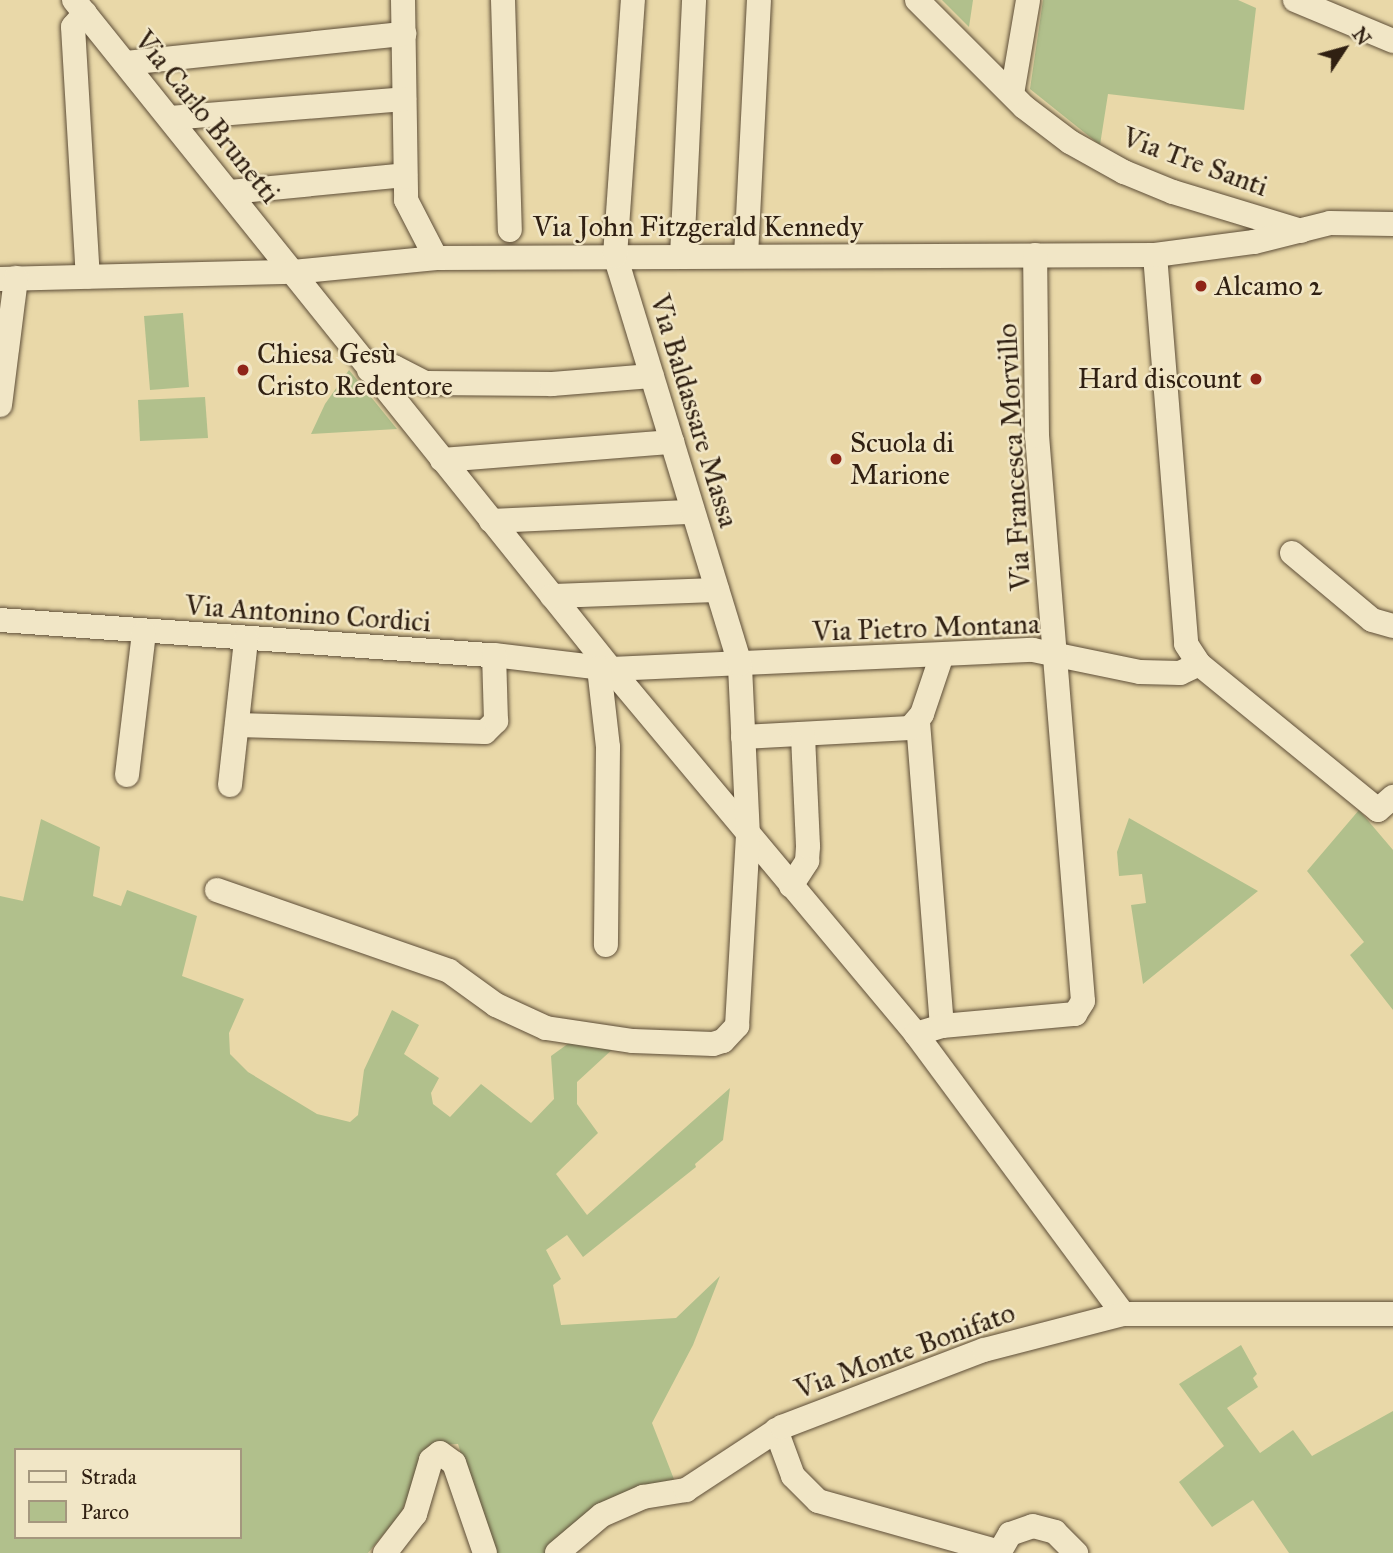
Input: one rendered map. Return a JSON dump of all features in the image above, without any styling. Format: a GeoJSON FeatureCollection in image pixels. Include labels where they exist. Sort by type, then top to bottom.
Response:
{"type":"FeatureCollection","features":[{"type":"Feature","properties":{"kind":"street"},"geometry":{"type":"LineString","coordinates":[[403,0],[406,200],[436,258]]}},
{"type":"Feature","properties":{"kind":"street"},"geometry":{"type":"LineString","coordinates":[[502,0],[510,230]]}},
{"type":"Feature","properties":{"kind":"street","name":"Via Baldassare Massa"},"geometry":{"type":"LineString","coordinates":[[217,890],[449,971],[496,1005],[546,1028],[633,1041],[713,1044],[723,1041],[737,1026],[748,836],[740,664],[615,256],[633,0]]}},
{"type":"Feature","properties":{"kind":"street"},"geometry":{"type":"LineString","coordinates":[[682,256],[694,0]]}},
{"type":"Feature","properties":{"kind":"street"},"geometry":{"type":"LineString","coordinates":[[746,256],[759,0]]}},
{"type":"Feature","properties":{"kind":"street","name":"Via Tre Santi"},"geometry":{"type":"LineString","coordinates":[[916,0],[1012,94],[1070,142],[1124,172],[1301,232]]}},
{"type":"Feature","properties":{"kind":"street"},"geometry":{"type":"LineString","coordinates":[[1012,94],[1028,0]]}},
{"type":"Feature","properties":{"kind":"street"},"geometry":{"type":"LineString","coordinates":[[1295,0],[1322,6],[1393,41]]}},
{"type":"Feature","properties":{"kind":"street"},"geometry":{"type":"LineString","coordinates":[[80,6],[73,26],[88,276]]}},
{"type":"Feature","properties":{"kind":"street","name":"Via Carlo Brunetti"},"geometry":{"type":"LineString","coordinates":[[80,6],[552,596],[605,669],[916,1034],[1123,1314]]}},
{"type":"Feature","properties":{"kind":"street"},"geometry":{"type":"LineString","coordinates":[[126,63],[404,34]]}},
{"type":"Feature","properties":{"kind":"street"},"geometry":{"type":"LineString","coordinates":[[170,118],[404,99]]}},
{"type":"Feature","properties":{"kind":"street"},"geometry":{"type":"LineString","coordinates":[[230,192],[405,175]]}},
{"type":"Feature","properties":{"kind":"street","name":"Via John Fitzgerald Kennedy"},"geometry":{"type":"LineString","coordinates":[[8,278],[293,271],[436,258],[1156,255],[1301,232],[1330,223],[1393,224]]}},
{"type":"Feature","properties":{"kind":"street"},"geometry":{"type":"LineString","coordinates":[[1156,255],[1186,644],[1199,664],[1388,812]]}},
{"type":"Feature","properties":{"kind":"street","name":"Via Francesca Morvillo"},"geometry":{"type":"LineString","coordinates":[[942,1026],[1075,1014],[1081,1009],[1057,655],[1037,436],[1035,256]]}},
{"type":"Feature","properties":{"kind":"street"},"geometry":{"type":"LineString","coordinates":[[0,405],[8,278]]}},
{"type":"Feature","properties":{"kind":"street"},"geometry":{"type":"LineString","coordinates":[[369,370],[394,368],[425,383],[552,384],[652,376]]}},
{"type":"Feature","properties":{"kind":"street"},"geometry":{"type":"LineString","coordinates":[[442,460],[672,442]]}},
{"type":"Feature","properties":{"kind":"street"},"geometry":{"type":"LineString","coordinates":[[491,521],[693,512]]}},
{"type":"Feature","properties":{"kind":"street"},"geometry":{"type":"LineString","coordinates":[[1292,553],[1372,620],[1393,626]]}},
{"type":"Feature","properties":{"kind":"street"},"geometry":{"type":"LineString","coordinates":[[552,596],[717,590]]}},
{"type":"Feature","properties":{"kind":"street","name":"Via Antonino Cordici"},"geometry":{"type":"LineString","coordinates":[[0,620],[494,655],[605,669]]}},
{"type":"Feature","properties":{"kind":"street"},"geometry":{"type":"LineString","coordinates":[[127,775],[144,632]]}},
{"type":"Feature","properties":{"kind":"street"},"geometry":{"type":"LineString","coordinates":[[230,785],[246,639]]}},
{"type":"Feature","properties":{"kind":"street","name":"Via Pietro Montana"},"geometry":{"type":"LineString","coordinates":[[605,669],[1033,650],[1140,672],[1180,673],[1199,664]]}},
{"type":"Feature","properties":{"kind":"street"},"geometry":{"type":"LineString","coordinates":[[237,725],[485,732],[496,722],[494,655]]}},
{"type":"Feature","properties":{"kind":"street"},"geometry":{"type":"LineString","coordinates":[[916,1034],[942,1026],[918,722],[942,655]]}},
{"type":"Feature","properties":{"kind":"street"},"geometry":{"type":"LineString","coordinates":[[605,669],[608,747],[606,945]]}},
{"type":"Feature","properties":{"kind":"street"},"geometry":{"type":"LineString","coordinates":[[743,737],[910,728],[918,722]]}},
{"type":"Feature","properties":{"kind":"street"},"geometry":{"type":"LineString","coordinates":[[791,886],[807,861],[803,734]]}},
{"type":"Feature","properties":{"kind":"street","name":"Via Monte Bonifato"},"geometry":{"type":"LineString","coordinates":[[557,1553],[602,1515],[643,1497],[686,1490],[776,1430],[984,1350],[1123,1314],[1393,1314]]}},
{"type":"Feature","properties":{"kind":"street"},"geometry":{"type":"LineString","coordinates":[[776,1430],[793,1476],[818,1501],[999,1552],[1010,1534],[1032,1526],[1055,1532],[1076,1553]]}},
{"type":"Feature","properties":{"kind":"street"},"geometry":{"type":"LineString","coordinates":[[385,1553],[415,1514],[431,1460],[440,1453],[454,1463],[485,1553]]}},
{"type":"Feature","properties":{"kind":"green space"},"geometry":{"type":"Polygon","coordinates":[[[942,0],[973,0],[969,27],[942,0]]]}},
{"type":"Feature","properties":{"kind":"green space"},"geometry":{"type":"Polygon","coordinates":[[[1043,0],[1238,0],[1256,8],[1244,110],[1108,94],[1100,145],[1030,89],[1043,0]]]}},
{"type":"Feature","properties":{"kind":"green space"},"geometry":{"type":"Polygon","coordinates":[[[183,313],[189,387],[150,390],[144,316],[183,313]]]}},
{"type":"Feature","properties":{"kind":"green space"},"geometry":{"type":"Polygon","coordinates":[[[349,370],[397,429],[311,434],[325,404],[349,370]]]}},
{"type":"Feature","properties":{"kind":"green space"},"geometry":{"type":"Polygon","coordinates":[[[205,397],[208,438],[140,441],[138,400],[205,397]]]}},
{"type":"Feature","properties":{"kind":"green space"},"geometry":{"type":"Polygon","coordinates":[[[1359,810],[1393,850],[1393,1010],[1350,955],[1364,942],[1307,871],[1359,810]]]}},
{"type":"Feature","properties":{"kind":"green space"},"geometry":{"type":"Polygon","coordinates":[[[1129,818],[1258,891],[1143,984],[1131,905],[1146,903],[1142,874],[1119,876],[1117,852],[1129,818]]]}},
{"type":"Feature","properties":{"kind":"green space"},"geometry":{"type":"Polygon","coordinates":[[[41,819],[100,847],[93,896],[121,906],[127,890],[197,916],[182,976],[244,999],[229,1033],[230,1054],[248,1072],[317,1114],[350,1122],[358,1115],[364,1070],[392,1010],[419,1025],[404,1054],[439,1078],[431,1093],[433,1104],[450,1117],[481,1084],[531,1123],[554,1099],[551,1056],[569,1043],[616,1046],[577,1082],[577,1104],[598,1133],[556,1174],[587,1215],[730,1088],[723,1140],[695,1164],[696,1167],[583,1257],[567,1235],[546,1250],[561,1279],[553,1285],[561,1325],[676,1318],[720,1276],[693,1345],[652,1423],[677,1487],[548,1553],[492,1553],[458,1444],[434,1445],[424,1458],[401,1513],[368,1553],[0,1553],[0,896],[23,901],[41,819]]]}},
{"type":"Feature","properties":{"kind":"green space"},"geometry":{"type":"Polygon","coordinates":[[[1241,1345],[1257,1374],[1253,1378],[1258,1387],[1227,1408],[1260,1453],[1293,1430],[1312,1456],[1393,1411],[1393,1553],[1289,1553],[1253,1500],[1212,1527],[1179,1482],[1224,1446],[1179,1384],[1241,1345]]]}},
{"type":"Feature","properties":{"kind":"place","name":"Alcamo 2"},"geometry":{"type":"Point","coordinates":[1201,286]}},
{"type":"Feature","properties":{"kind":"place","name":"Chiesa Gesù Cristo Redentore"},"geometry":{"type":"Point","coordinates":[243,370]}},
{"type":"Feature","properties":{"kind":"place","name":"Hard discount"},"geometry":{"type":"Point","coordinates":[1256,379]}},
{"type":"Feature","properties":{"kind":"place","name":"Scuola di Marione"},"geometry":{"type":"Point","coordinates":[836,459]}}]}
